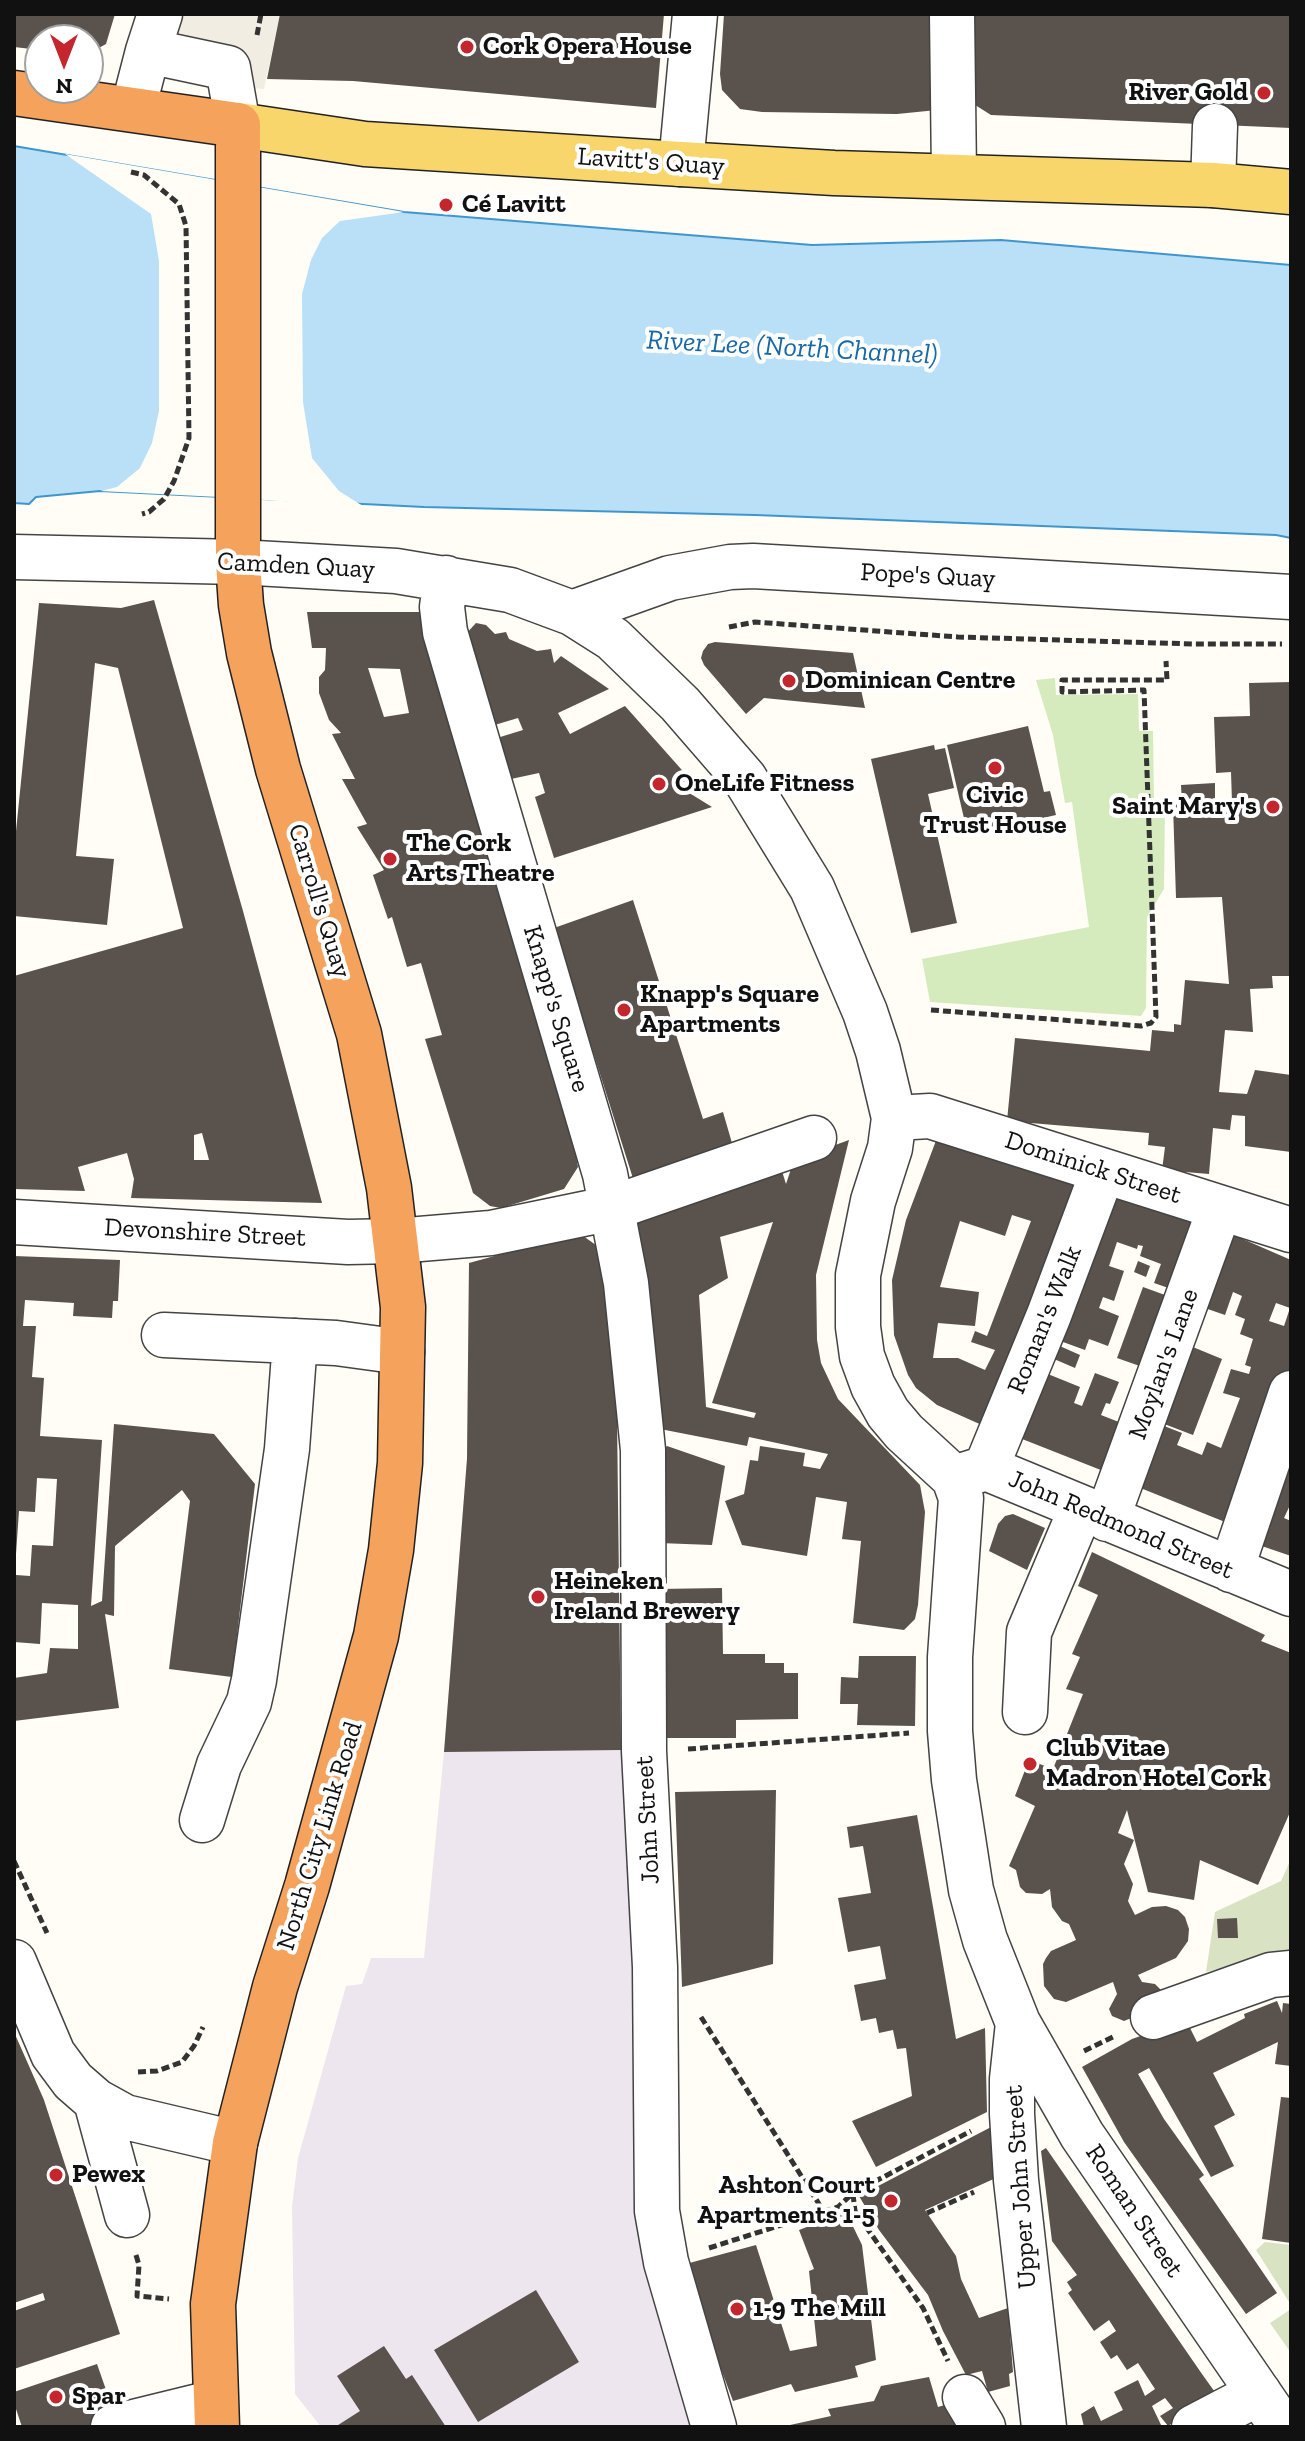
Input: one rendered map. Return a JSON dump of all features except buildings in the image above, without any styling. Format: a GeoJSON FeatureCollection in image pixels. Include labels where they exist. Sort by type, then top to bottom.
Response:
{"type":"FeatureCollection","features":[{"type":"Feature","properties":{"kind":"highway","name":"Lavitt's Quay"},"geometry":{"type":"LineString","coordinates":[[14,93],[238,125]]}},
{"type":"Feature","properties":{"kind":"highway","name":"Carroll's Quay"},"geometry":{"type":"LineString","coordinates":[[238,125],[238,562],[241,605],[249,653],[271,740],[359,1034],[381,1136],[396,1241]]}},
{"type":"Feature","properties":{"kind":"highway","name":"North City Link Road"},"geometry":{"type":"LineString","coordinates":[[216,2415],[213,2304],[235,2143],[275,1987],[307,1886],[376,1636],[391,1550],[400,1463],[403,1307],[396,1241]]}},
{"type":"Feature","properties":{"kind":"main road","name":"Lavitt's Quay"},"geometry":{"type":"LineString","coordinates":[[238,125],[365,144],[834,173],[1213,185],[1291,192]]}},
{"type":"Feature","properties":{"kind":"street"},"geometry":{"type":"LineString","coordinates":[[681,164],[695,14]]}},
{"type":"Feature","properties":{"kind":"street"},"geometry":{"type":"LineString","coordinates":[[952,14],[954,175]]}},
{"type":"Feature","properties":{"kind":"street"},"geometry":{"type":"LineString","coordinates":[[133,109],[154,33],[228,68],[238,125]]}},
{"type":"Feature","properties":{"kind":"street"},"geometry":{"type":"LineString","coordinates":[[1213,185],[1215,126]]}},
{"type":"Feature","properties":{"kind":"street","name":"Camden Quay"},"geometry":{"type":"LineString","coordinates":[[14,557],[326,566],[446,578],[510,590],[572,613]]}},
{"type":"Feature","properties":{"kind":"street","name":"Pope's Quay"},"geometry":{"type":"LineString","coordinates":[[572,613],[670,578],[753,566],[1291,597]]}},
{"type":"Feature","properties":{"kind":"street","name":"Knapp's Square"},"geometry":{"type":"LineString","coordinates":[[446,578],[442,607],[450,651],[605,1174],[612,1208]]}},
{"type":"Feature","properties":{"kind":"street","name":"John Redmond Street"},"geometry":{"type":"LineString","coordinates":[[572,613],[613,639],[660,684],[756,795],[812,888],[834,934],[878,1051],[894,1118],[890,1148],[873,1201],[858,1275],[858,1327],[862,1356],[873,1386],[888,1413],[904,1432],[970,1473],[1094,1514],[1291,1594]]}},
{"type":"Feature","properties":{"kind":"street","name":"Dominick Street"},"geometry":{"type":"LineString","coordinates":[[894,1118],[930,1116],[1291,1230]]}},
{"type":"Feature","properties":{"kind":"street","name":"Devonshire Street"},"geometry":{"type":"LineString","coordinates":[[14,1222],[348,1242],[491,1233],[612,1208],[814,1138]]}},
{"type":"Feature","properties":{"kind":"street","name":"Roman's Walk"},"geometry":{"type":"LineString","coordinates":[[970,1473],[1049,1315],[1103,1171]]}},
{"type":"Feature","properties":{"kind":"street","name":"John Street"},"geometry":{"type":"LineString","coordinates":[[612,1208],[626,1283],[643,1450],[644,1751],[655,1967],[657,2211],[666,2262],[714,2427]]}},
{"type":"Feature","properties":{"kind":"street","name":"Moylan's Lane"},"geometry":{"type":"LineString","coordinates":[[1025,1712],[1029,1632],[1094,1514],[1220,1208]]}},
{"type":"Feature","properties":{"kind":"street"},"geometry":{"type":"LineString","coordinates":[[164,1335],[336,1343],[402,1352]]}},
{"type":"Feature","properties":{"kind":"street"},"geometry":{"type":"LineString","coordinates":[[202,1820],[219,1765],[249,1702],[254,1680],[287,1449],[295,1341]]}},
{"type":"Feature","properties":{"kind":"street"},"geometry":{"type":"LineString","coordinates":[[1231,1570],[1291,1393]]}},
{"type":"Feature","properties":{"kind":"street","name":"Upper John Street"},"geometry":{"type":"LineString","coordinates":[[970,1473],[961,1498],[950,1657],[950,1731],[954,1780],[971,1890],[985,1940],[1018,2023],[1012,2079],[1016,2180],[1044,2427]]}},
{"type":"Feature","properties":{"kind":"street"},"geometry":{"type":"LineString","coordinates":[[1153,2017],[1271,1975],[1291,1973]]}},
{"type":"Feature","properties":{"kind":"street"},"geometry":{"type":"LineString","coordinates":[[18,1982],[53,2054],[73,2081],[96,2101],[125,2117],[235,2143]]}},
{"type":"Feature","properties":{"kind":"street","name":"Roman Street"},"geometry":{"type":"LineString","coordinates":[[1018,2023],[1082,2135],[1270,2410],[1194,2427]]}},
{"type":"Feature","properties":{"kind":"street"},"geometry":{"type":"LineString","coordinates":[[96,2101],[127,2215]]}},
{"type":"Feature","properties":{"kind":"street"},"geometry":{"type":"LineString","coordinates":[[113,2427],[216,2415]]}},
{"type":"Feature","properties":{"kind":"path"},"geometry":{"type":"LineString","coordinates":[[131,172],[144,175],[179,204],[186,226],[189,438],[174,481],[164,499],[149,512],[137,516]]}},
{"type":"Feature","properties":{"kind":"path"},"geometry":{"type":"LineString","coordinates":[[729,627],[755,622],[958,637],[1193,644],[1291,643]]}},
{"type":"Feature","properties":{"kind":"path"},"geometry":{"type":"LineString","coordinates":[[931,1010],[1141,1026],[1151,1023],[1156,1017],[1144,690],[1062,692],[1062,680],[1167,680],[1166,661]]}},
{"type":"Feature","properties":{"kind":"path"},"geometry":{"type":"LineString","coordinates":[[677,1750],[911,1733]]}},
{"type":"Feature","properties":{"kind":"path"},"geometry":{"type":"LineString","coordinates":[[699,2014],[824,2212]]}},
{"type":"Feature","properties":{"kind":"path"},"geometry":{"type":"LineString","coordinates":[[132,2073],[157,2071],[182,2062],[203,2027]]}},
{"type":"Feature","properties":{"kind":"path"},"geometry":{"type":"LineString","coordinates":[[697,2252],[838,2207],[853,2193],[961,2136]]}},
{"type":"Feature","properties":{"kind":"path"},"geometry":{"type":"LineString","coordinates":[[927,2213],[984,2187]]}},
{"type":"Feature","properties":{"kind":"path"},"geometry":{"type":"LineString","coordinates":[[853,2193],[855,2211],[923,2308],[974,2412]]}},
{"type":"Feature","properties":{"kind":"path"},"geometry":{"type":"LineString","coordinates":[[138,2290],[139,2265]]}},
{"type":"Feature","properties":{"kind":"shaded area"},"geometry":{"type":"Polygon","coordinates":[[[174,14],[280,14],[264,89],[253,88],[166,41],[174,14]]]}},
{"type":"Feature","properties":{"kind":"shaded area"},"geometry":{"type":"Polygon","coordinates":[[[579,1233],[600,1248],[617,1420],[621,1750],[635,1948],[704,2427],[321,2427],[295,2394],[292,2207],[298,2158],[346,1986],[362,1984],[371,1958],[424,1958],[467,1459],[469,1263],[579,1233]]]}},
{"type":"Feature","properties":{"kind":"green space"},"geometry":{"type":"Polygon","coordinates":[[[1055,678],[1056,695],[1138,694],[1139,731],[1153,731],[1154,803],[1165,806],[1164,889],[1147,917],[1146,1008],[1141,1016],[930,1002],[922,959],[1089,927],[1072,802],[1065,803],[1053,735],[1036,680],[1055,678]]]}},
{"type":"Feature","properties":{"kind":"green space"},"geometry":{"type":"Polygon","coordinates":[[[1291,1859],[1291,1962],[1260,1959],[1206,1972],[1215,1912],[1281,1881],[1291,1859]]]}},
{"type":"Feature","properties":{"kind":"green space"},"geometry":{"type":"Polygon","coordinates":[[[1265,2242],[1291,2245],[1291,2305],[1256,2250],[1265,2242]]]}},
{"type":"Feature","properties":{"kind":"green space"},"geometry":{"type":"Polygon","coordinates":[[[1291,2309],[1291,2353],[1270,2323],[1291,2309]]]}},
{"type":"Feature","properties":{"kind":"water","name":"River Lee (North Channel)"},"geometry":{"type":"Polygon","coordinates":[[[14,146],[404,212],[812,245],[1001,240],[1291,265],[1291,538],[755,515],[424,507],[100,491],[36,497],[29,504],[14,503],[14,146]]]}},
{"type":"Feature","properties":{"kind":"pier"},"geometry":{"type":"Polygon","coordinates":[[[65,154],[404,212],[340,221],[322,238],[311,260],[302,294],[303,402],[312,458],[339,491],[366,508],[100,491],[117,487],[140,468],[152,443],[159,411],[159,261],[151,214],[65,154]]]}},
{"type":"Feature","properties":{"kind":"place","name":"Cork Opera House"},"geometry":{"type":"Point","coordinates":[467,47]}},
{"type":"Feature","properties":{"kind":"place","name":"River Gold"},"geometry":{"type":"Point","coordinates":[1264,93]}},
{"type":"Feature","properties":{"kind":"place","name":"Cé Lavitt"},"geometry":{"type":"Point","coordinates":[446,205]}},
{"type":"Feature","properties":{"kind":"place","name":"Dominican Centre"},"geometry":{"type":"Point","coordinates":[789,681]}},
{"type":"Feature","properties":{"kind":"place","name":"Civic Trust House"},"geometry":{"type":"Point","coordinates":[995,768]}},
{"type":"Feature","properties":{"kind":"place","name":"OneLife Fitness"},"geometry":{"type":"Point","coordinates":[659,784]}},
{"type":"Feature","properties":{"kind":"place","name":"Saint Mary's"},"geometry":{"type":"Point","coordinates":[1273,807]}},
{"type":"Feature","properties":{"kind":"place","name":"The Cork Arts Theatre"},"geometry":{"type":"Point","coordinates":[390,859]}},
{"type":"Feature","properties":{"kind":"place","name":"Knapp's Square Apartments"},"geometry":{"type":"Point","coordinates":[624,1010]}},
{"type":"Feature","properties":{"kind":"place","name":"Heineken Ireland Brewery"},"geometry":{"type":"Point","coordinates":[538,1597]}},
{"type":"Feature","properties":{"kind":"place","name":"Club Vitae Madron Hotel Cork"},"geometry":{"type":"Point","coordinates":[1030,1764]}},
{"type":"Feature","properties":{"kind":"place","name":"Pewex"},"geometry":{"type":"Point","coordinates":[56,2175]}},
{"type":"Feature","properties":{"kind":"place","name":"Ashton Court Apartments 1-5"},"geometry":{"type":"Point","coordinates":[891,2201]}},
{"type":"Feature","properties":{"kind":"place","name":"1-9 The Mill"},"geometry":{"type":"Point","coordinates":[737,2309]}},
{"type":"Feature","properties":{"kind":"place","name":"Spar"},"geometry":{"type":"Point","coordinates":[56,2397]}}]}
